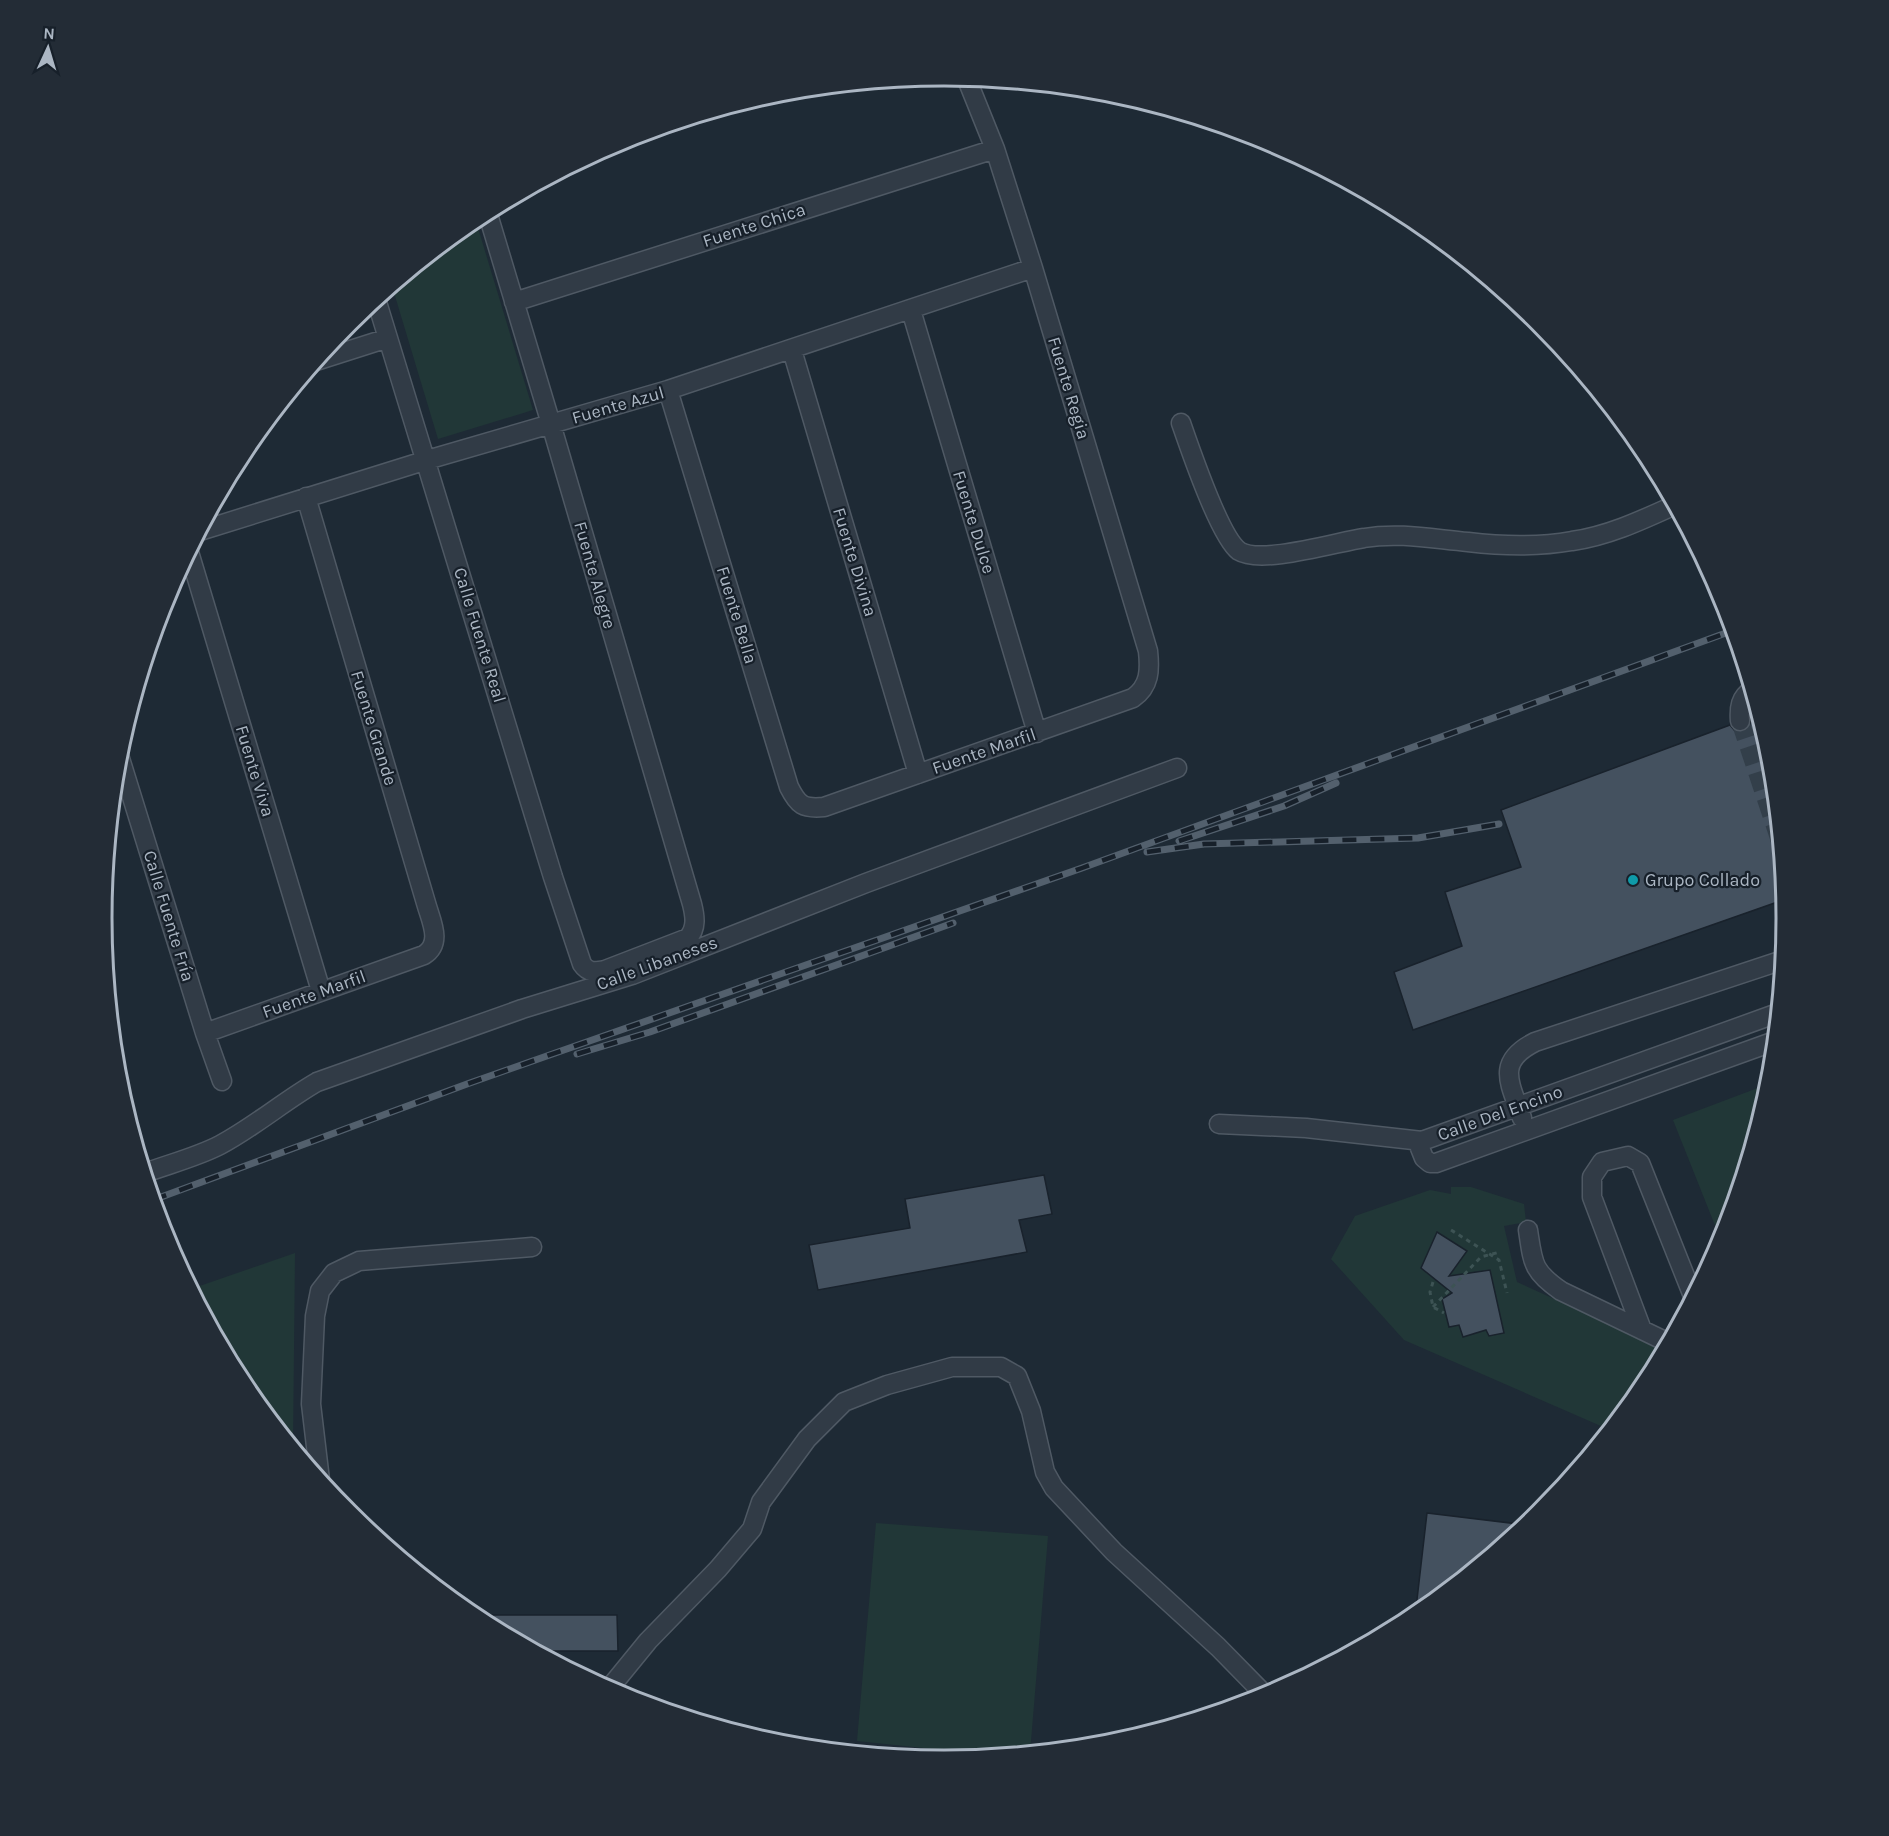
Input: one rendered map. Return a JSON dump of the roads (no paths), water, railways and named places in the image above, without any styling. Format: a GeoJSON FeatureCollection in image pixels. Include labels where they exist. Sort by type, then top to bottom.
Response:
{"type":"FeatureCollection","features":[{"type":"Feature","properties":{"kind":"street","name":"Fuente Regia"},"geometry":{"type":"LineString","coordinates":[[970,86],[995,149],[1034,268],[1148,651],[1150,674],[1144,689],[1134,698]]}},
{"type":"Feature","properties":{"kind":"street","name":"Fuente Chica"},"geometry":{"type":"LineString","coordinates":[[514,302],[995,149]]}},
{"type":"Feature","properties":{"kind":"street","name":"Fuente Alegre"},"geometry":{"type":"LineString","coordinates":[[490,221],[695,917],[688,938],[604,970],[597,972],[585,969]]}},
{"type":"Feature","properties":{"kind":"street","name":"Fuente Azul"},"geometry":{"type":"LineString","coordinates":[[210,528],[427,460],[668,390],[1034,268]]}},
{"type":"Feature","properties":{"kind":"street","name":"Calle Fuente Real"},"geometry":{"type":"LineString","coordinates":[[379,308],[553,877],[577,953],[585,969]]}},
{"type":"Feature","properties":{"kind":"street","name":"Fuente Dulce"},"geometry":{"type":"LineString","coordinates":[[910,310],[1037,733]]}},
{"type":"Feature","properties":{"kind":"street"},"geometry":{"type":"LineString","coordinates":[[331,356],[388,338]]}},
{"type":"Feature","properties":{"kind":"street","name":"Fuente Divina"},"geometry":{"type":"LineString","coordinates":[[792,350],[918,774]]}},
{"type":"Feature","properties":{"kind":"street","name":"Fuente Bella"},"geometry":{"type":"LineString","coordinates":[[668,390],[789,787],[796,801],[802,806],[811,808],[834,804]]}},
{"type":"Feature","properties":{"kind":"street"},"geometry":{"type":"LineString","coordinates":[[1181,423],[1197,469],[1230,542],[1240,552],[1256,556],[1283,554],[1366,537],[1412,535],[1470,542],[1527,545],[1574,541],[1628,526],[1668,508]]}},
{"type":"Feature","properties":{"kind":"street","name":"Fuente Grande"},"geometry":{"type":"LineString","coordinates":[[306,497],[436,939],[433,948],[424,955]]}},
{"type":"Feature","properties":{"kind":"street","name":"Fuente Viva"},"geometry":{"type":"LineString","coordinates":[[192,562],[321,991]]}},
{"type":"Feature","properties":{"kind":"street"},"geometry":{"type":"LineString","coordinates":[[1740,721],[1739,709],[1747,696]]}},
{"type":"Feature","properties":{"kind":"street","name":"Fuente Marfil"},"geometry":{"type":"LineString","coordinates":[[834,804],[1134,698]]}},
{"type":"Feature","properties":{"kind":"street","name":"Calle Libaneses"},"geometry":{"type":"LineString","coordinates":[[151,1171],[217,1147],[317,1082],[522,1009],[632,975],[866,883],[1177,768]]}},
{"type":"Feature","properties":{"kind":"street","name":"Calle Fuente Fría"},"geometry":{"type":"LineString","coordinates":[[125,774],[205,1033],[222,1080]]}},
{"type":"Feature","properties":{"kind":"street","name":"Fuente Marfil"},"geometry":{"type":"LineString","coordinates":[[205,1033],[424,955]]}},
{"type":"Feature","properties":{"kind":"street"},"geometry":{"type":"LineString","coordinates":[[1527,1131],[1508,1074],[1510,1063],[1523,1048],[1535,1042],[1775,963]]}},
{"type":"Feature","properties":{"kind":"street","name":"Calle Del Encino"},"geometry":{"type":"LineString","coordinates":[[1767,1044],[1433,1164],[1426,1161],[1422,1155],[1420,1148],[1422,1141],[1771,1016]]}},
{"type":"Feature","properties":{"kind":"street"},"geometry":{"type":"LineString","coordinates":[[1219,1124],[1306,1128],[1422,1141]]}},
{"type":"Feature","properties":{"kind":"street"},"geometry":{"type":"LineString","coordinates":[[1642,1330],[1592,1197],[1592,1177],[1602,1162],[1628,1156],[1640,1163],[1690,1287]]}},
{"type":"Feature","properties":{"kind":"street"},"geometry":{"type":"LineString","coordinates":[[1528,1230],[1533,1263],[1547,1281],[1561,1291],[1662,1339]]}},
{"type":"Feature","properties":{"kind":"street"},"geometry":{"type":"LineString","coordinates":[[318,1466],[310,1404],[315,1316],[320,1291],[334,1274],[359,1261],[532,1247]]}},
{"type":"Feature","properties":{"kind":"street"},"geometry":{"type":"LineString","coordinates":[[615,1682],[648,1641],[718,1569],[752,1529],[761,1502],[807,1439],[844,1402],[887,1385],[952,1367],[974,1366],[1001,1367],[1017,1376],[1031,1410],[1045,1472],[1054,1488],[1114,1552],[1218,1647],[1259,1689]]}},
{"type":"Feature","properties":{"kind":"tunnel"},"geometry":{"type":"LineString","coordinates":[[1740,721],[1770,812]]}},
{"type":"Feature","properties":{"kind":"railway"},"geometry":{"type":"LineString","coordinates":[[160,1197],[467,1084],[1082,868],[1727,633]]}},
{"type":"Feature","properties":{"kind":"railway"},"geometry":{"type":"LineString","coordinates":[[1179,841],[1284,806],[1336,783]]}},
{"type":"Feature","properties":{"kind":"railway"},"geometry":{"type":"LineString","coordinates":[[1147,852],[1204,844],[1418,838],[1499,824]]}},
{"type":"Feature","properties":{"kind":"railway"},"geometry":{"type":"LineString","coordinates":[[577,1054],[650,1032],[953,923]]}},
{"type":"Feature","properties":{"kind":"place","name":"Grupo Collado"},"geometry":{"type":"Point","coordinates":[1633,880]}}]}
